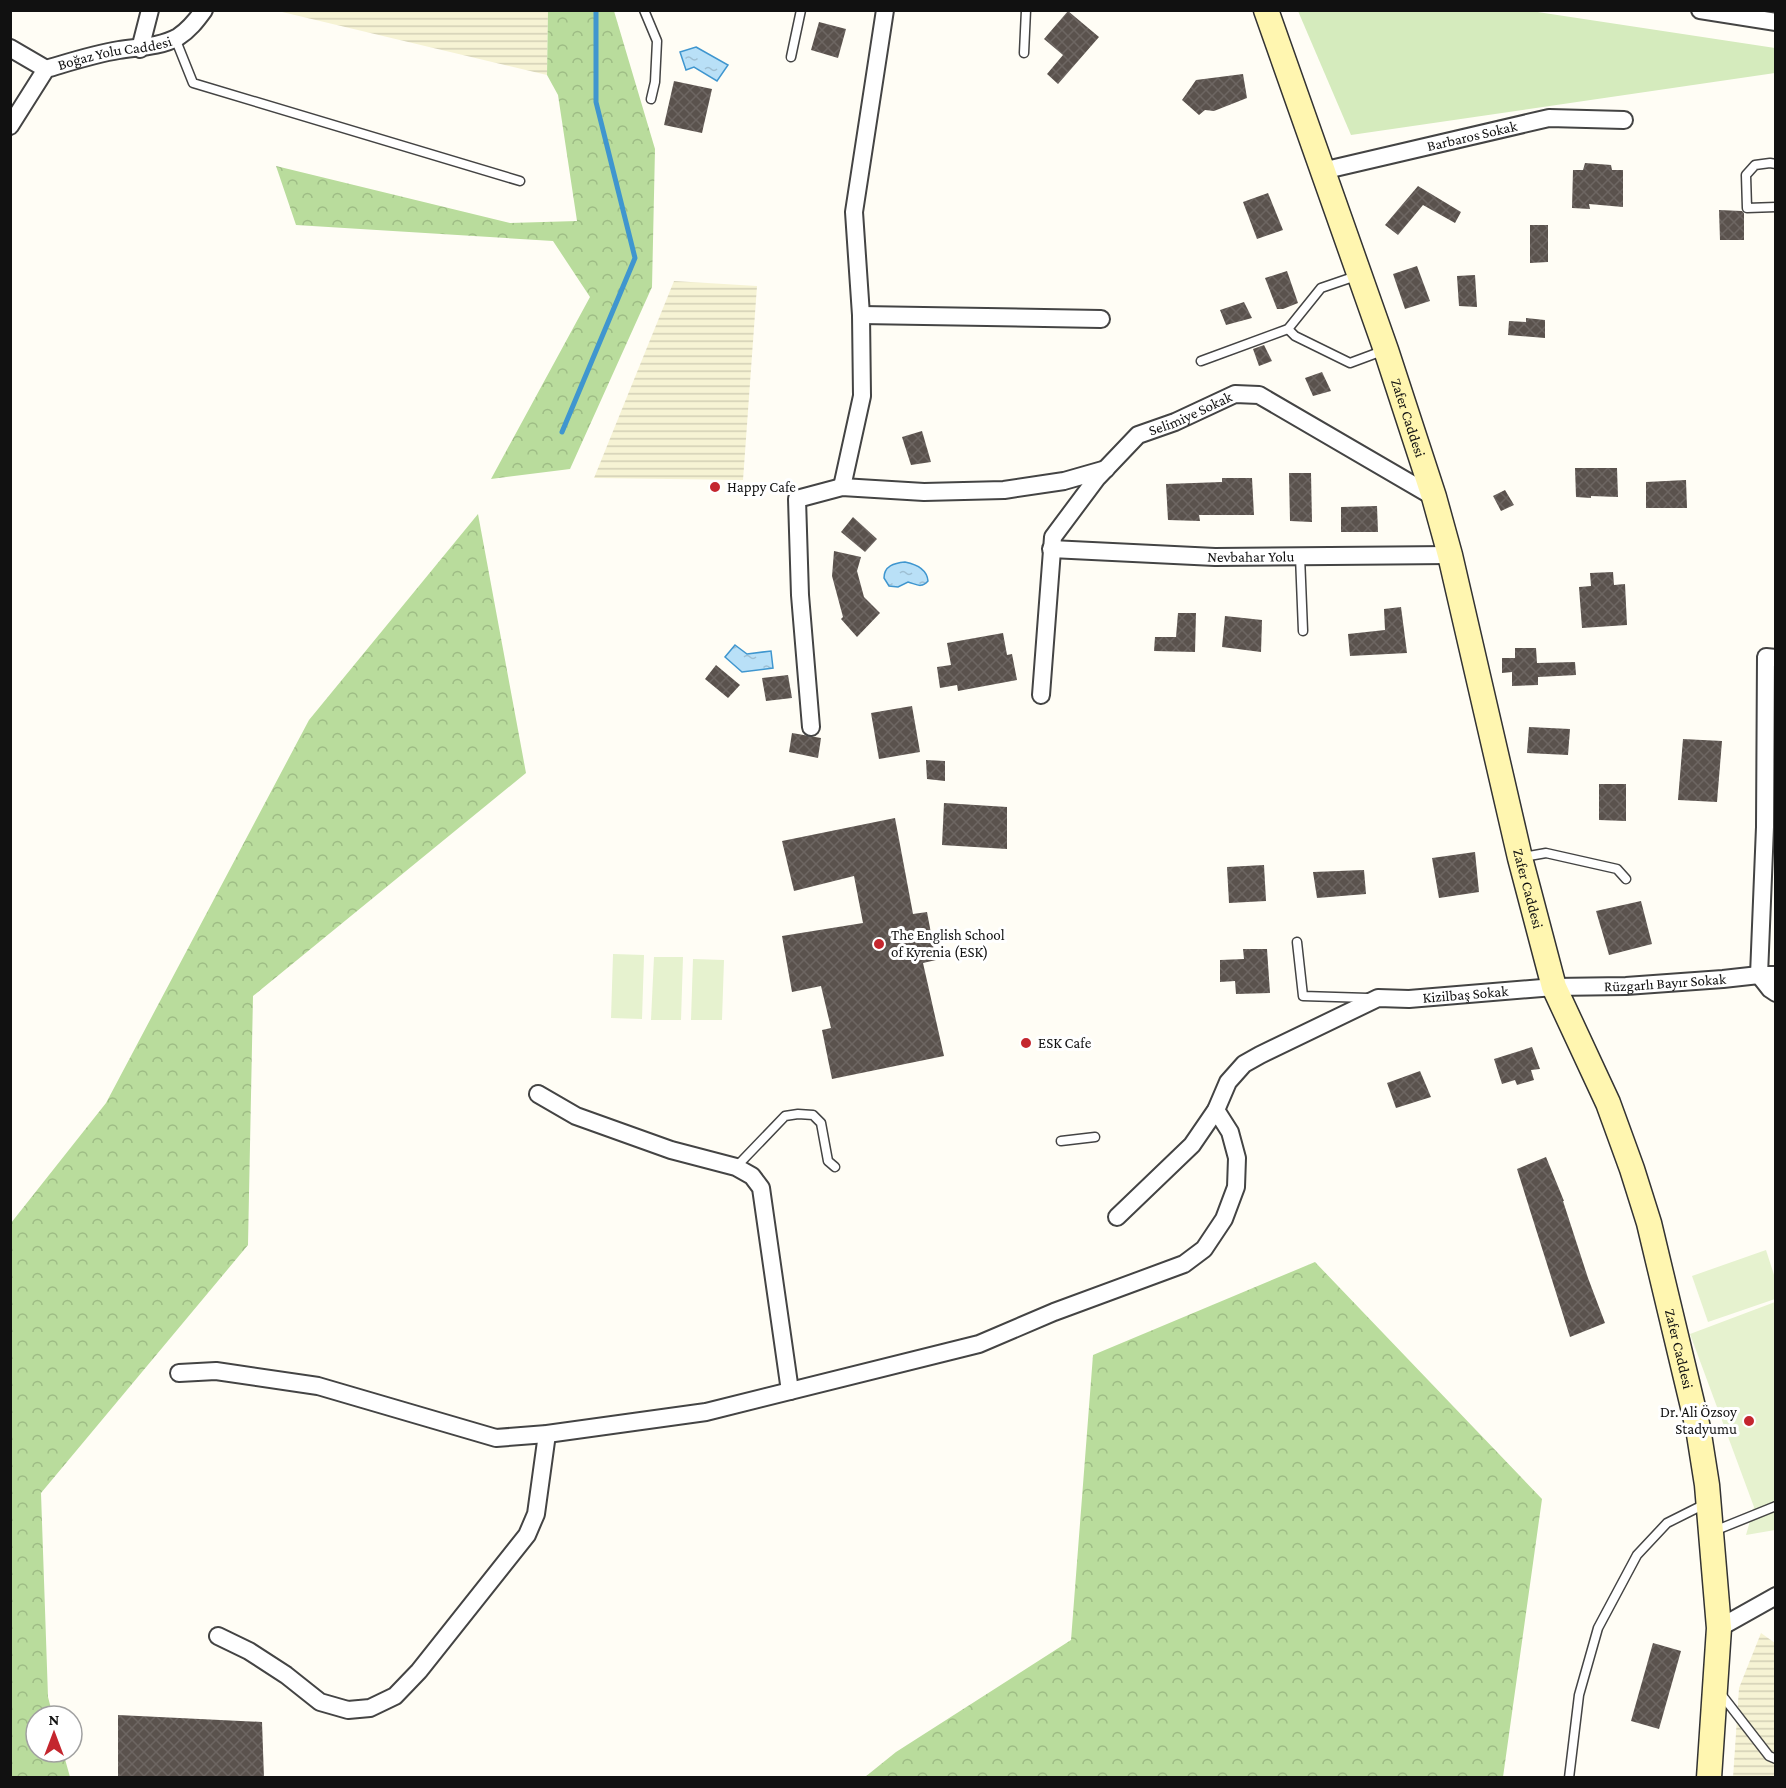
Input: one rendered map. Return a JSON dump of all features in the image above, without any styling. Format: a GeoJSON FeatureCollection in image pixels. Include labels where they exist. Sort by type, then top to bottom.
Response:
{"type":"FeatureCollection","features":[{"type":"Feature","properties":{"kind":"street"},"geometry":{"type":"LineString","coordinates":[[140,49],[150,10]]}},
{"type":"Feature","properties":{"kind":"street","name":"Boğaz Yolu Caddesi"},"geometry":{"type":"LineString","coordinates":[[10,126],[46,69],[89,56],[119,50],[140,49],[175,38],[190,29],[204,10]]}},
{"type":"Feature","properties":{"kind":"street"},"geometry":{"type":"LineString","coordinates":[[842,487],[862,396],[861,315],[854,212],[885,10]]}},
{"type":"Feature","properties":{"kind":"street","name":"Zafer Caddesi"},"geometry":{"type":"LineString","coordinates":[[1266,10],[1386,350],[1434,497],[1450,555],[1520,858],[1554,987],[1608,1103],[1649,1223],[1698,1428],[1708,1502],[1719,1628],[1709,1778]]}},
{"type":"Feature","properties":{"kind":"street"},"geometry":{"type":"LineString","coordinates":[[1700,10],[1776,22]]}},
{"type":"Feature","properties":{"kind":"street"},"geometry":{"type":"LineString","coordinates":[[10,48],[46,69]]}},
{"type":"Feature","properties":{"kind":"street","name":"Barbaros Sokak"},"geometry":{"type":"LineString","coordinates":[[1322,171],[1548,118],[1624,120]]}},
{"type":"Feature","properties":{"kind":"street"},"geometry":{"type":"LineString","coordinates":[[861,315],[1101,319]]}},
{"type":"Feature","properties":{"kind":"street","name":"Selimiye Sokak"},"geometry":{"type":"LineString","coordinates":[[1041,695],[1053,537],[1097,478],[1138,435],[1175,422],[1235,394],[1259,395],[1434,497]]}},
{"type":"Feature","properties":{"kind":"street"},"geometry":{"type":"LineString","coordinates":[[811,728],[801,595],[797,499],[842,487],[924,492],[1004,490],[1064,481],[1107,468]]}},
{"type":"Feature","properties":{"kind":"street","name":"Nevbahar Yolu"},"geometry":{"type":"LineString","coordinates":[[1051,549],[1215,557],[1450,555]]}},
{"type":"Feature","properties":{"kind":"street"},"geometry":{"type":"LineString","coordinates":[[1771,657],[1767,975],[1770,989],[1776,993]]}},
{"type":"Feature","properties":{"kind":"street","name":"Rüzgarlı Bayır Sokak"},"geometry":{"type":"LineString","coordinates":[[1554,987],[1636,985],[1767,975]]}},
{"type":"Feature","properties":{"kind":"street","name":"Kizilbaş Sokak"},"geometry":{"type":"LineString","coordinates":[[1378,998],[1409,999],[1554,987]]}},
{"type":"Feature","properties":{"kind":"street"},"geometry":{"type":"LineString","coordinates":[[1117,1217],[1192,1144],[1216,1110],[1228,1082],[1244,1064],[1378,998]]}},
{"type":"Feature","properties":{"kind":"street"},"geometry":{"type":"LineString","coordinates":[[538,1094],[576,1116],[671,1150],[736,1167],[752,1176],[761,1188],[790,1390]]}},
{"type":"Feature","properties":{"kind":"street"},"geometry":{"type":"LineString","coordinates":[[179,1373],[216,1371],[318,1386],[496,1438],[547,1434],[706,1412],[979,1344],[1054,1312],[1184,1264],[1204,1249],[1224,1219],[1236,1187],[1237,1158],[1230,1132],[1216,1110]]}},
{"type":"Feature","properties":{"kind":"street"},"geometry":{"type":"LineString","coordinates":[[218,1636],[268,1663],[320,1702],[348,1710],[370,1708],[395,1696],[419,1671],[527,1534],[536,1514],[547,1434]]}},
{"type":"Feature","properties":{"kind":"street"},"geometry":{"type":"LineString","coordinates":[[1719,1628],[1776,1596]]}},
{"type":"Feature","properties":{"kind":"lane"},"geometry":{"type":"LineString","coordinates":[[644,10],[657,41],[655,82],[651,99]]}},
{"type":"Feature","properties":{"kind":"lane"},"geometry":{"type":"LineString","coordinates":[[791,57],[801,10]]}},
{"type":"Feature","properties":{"kind":"lane"},"geometry":{"type":"LineString","coordinates":[[1024,53],[1026,10]]}},
{"type":"Feature","properties":{"kind":"lane"},"geometry":{"type":"LineString","coordinates":[[175,38],[193,83],[520,181]]}},
{"type":"Feature","properties":{"kind":"lane"},"geometry":{"type":"LineString","coordinates":[[1776,164],[1755,165],[1746,175],[1748,208],[1776,207]]}},
{"type":"Feature","properties":{"kind":"lane"},"geometry":{"type":"LineString","coordinates":[[1201,361],[1288,329],[1321,288],[1359,274]]}},
{"type":"Feature","properties":{"kind":"lane"},"geometry":{"type":"LineString","coordinates":[[1288,329],[1294,336],[1350,363],[1386,350]]}},
{"type":"Feature","properties":{"kind":"lane"},"geometry":{"type":"LineString","coordinates":[[1300,556],[1303,631]]}},
{"type":"Feature","properties":{"kind":"lane"},"geometry":{"type":"LineString","coordinates":[[1520,858],[1546,853],[1617,869],[1626,879]]}},
{"type":"Feature","properties":{"kind":"lane"},"geometry":{"type":"LineString","coordinates":[[1296,942],[1303,996],[1378,998]]}},
{"type":"Feature","properties":{"kind":"lane"},"geometry":{"type":"LineString","coordinates":[[736,1167],[786,1116],[798,1114],[813,1115],[821,1123],[828,1161],[835,1167]]}},
{"type":"Feature","properties":{"kind":"lane"},"geometry":{"type":"LineString","coordinates":[[1061,1141],[1095,1137]]}},
{"type":"Feature","properties":{"kind":"lane"},"geometry":{"type":"LineString","coordinates":[[1569,1778],[1579,1695],[1598,1628],[1637,1555],[1666,1523],[1708,1502]]}},
{"type":"Feature","properties":{"kind":"lane"},"geometry":{"type":"LineString","coordinates":[[1711,1532],[1776,1506]]}},
{"type":"Feature","properties":{"kind":"lane"},"geometry":{"type":"LineString","coordinates":[[1715,1686],[1769,1756],[1776,1759]]}},
{"type":"Feature","properties":{"kind":"shaded area"},"geometry":{"type":"Polygon","coordinates":[[[278,11],[548,11],[547,75],[278,11]]]}},
{"type":"Feature","properties":{"kind":"shaded area"},"geometry":{"type":"Polygon","coordinates":[[[674,281],[757,286],[743,480],[594,478],[674,281]]]}},
{"type":"Feature","properties":{"kind":"shaded area"},"geometry":{"type":"Polygon","coordinates":[[[1761,1633],[1775,1643],[1775,1777],[1733,1778],[1739,1688],[1761,1633]]]}},
{"type":"Feature","properties":{"kind":"green space"},"geometry":{"type":"Polygon","coordinates":[[[548,11],[614,11],[655,149],[652,287],[570,469],[491,479],[590,297],[553,241],[296,225],[276,166],[510,223],[577,221],[558,95],[547,75],[548,11]]]}},
{"type":"Feature","properties":{"kind":"green space"},"geometry":{"type":"Polygon","coordinates":[[[1298,11],[1531,11],[1775,48],[1775,73],[1351,135],[1298,11]]]}},
{"type":"Feature","properties":{"kind":"green space"},"geometry":{"type":"Polygon","coordinates":[[[478,514],[526,773],[253,996],[248,1245],[41,1493],[50,1704],[24,1704],[24,1764],[66,1764],[70,1777],[11,1777],[11,1223],[106,1103],[309,720],[478,514]]]}},
{"type":"Feature","properties":{"kind":"green space"},"geometry":{"type":"Polygon","coordinates":[[[613,954],[644,955],[642,1019],[611,1018],[613,954]]]}},
{"type":"Feature","properties":{"kind":"green space"},"geometry":{"type":"Polygon","coordinates":[[[654,957],[683,957],[681,1020],[651,1020],[654,957]]]}},
{"type":"Feature","properties":{"kind":"green space"},"geometry":{"type":"Polygon","coordinates":[[[693,959],[724,960],[722,1020],[691,1020],[693,959]]]}},
{"type":"Feature","properties":{"kind":"green space"},"geometry":{"type":"Polygon","coordinates":[[[1766,1250],[1775,1278],[1775,1299],[1708,1322],[1692,1276],[1766,1250]]]}},
{"type":"Feature","properties":{"kind":"green space"},"geometry":{"type":"Polygon","coordinates":[[[1315,1262],[1542,1499],[1503,1777],[865,1777],[896,1752],[1071,1640],[1093,1355],[1315,1262]]]}},
{"type":"Feature","properties":{"kind":"green space","name":"Dr. Ali Özsoy Stadyumu"},"geometry":{"type":"Polygon","coordinates":[[[1775,1302],[1775,1530],[1746,1535],[1754,1507],[1690,1334],[1775,1302]]]}},
{"type":"Feature","properties":{"kind":"water"},"geometry":{"type":"Polygon","coordinates":[[[696,47],[728,65],[717,81],[694,67],[686,70],[680,52],[696,47]]]}},
{"type":"Feature","properties":{"kind":"water"},"geometry":{"type":"Polygon","coordinates":[[[905,562],[923,570],[928,581],[921,585],[908,582],[898,587],[889,586],[884,578],[888,568],[905,562]]]}},
{"type":"Feature","properties":{"kind":"water"},"geometry":{"type":"Polygon","coordinates":[[[735,645],[747,654],[771,651],[773,668],[742,672],[725,657],[735,645]]]}},
{"type":"Feature","properties":{"kind":"building"},"geometry":{"type":"Polygon","coordinates":[[[1068,11],[1099,37],[1058,84],[1047,74],[1063,55],[1044,39],[1068,11]]]}},
{"type":"Feature","properties":{"kind":"building"},"geometry":{"type":"Polygon","coordinates":[[[819,22],[846,29],[838,58],[811,50],[819,22]]]}},
{"type":"Feature","properties":{"kind":"building"},"geometry":{"type":"Polygon","coordinates":[[[1243,74],[1247,98],[1214,111],[1205,110],[1199,115],[1182,100],[1196,80],[1243,74]]]}},
{"type":"Feature","properties":{"kind":"building"},"geometry":{"type":"Polygon","coordinates":[[[674,81],[712,89],[702,133],[664,125],[674,81]]]}},
{"type":"Feature","properties":{"kind":"building"},"geometry":{"type":"Polygon","coordinates":[[[1585,163],[1611,165],[1612,170],[1623,170],[1623,207],[1589,204],[1590,209],[1572,208],[1573,170],[1583,170],[1585,163]]]}},
{"type":"Feature","properties":{"kind":"building"},"geometry":{"type":"Polygon","coordinates":[[[1418,186],[1461,212],[1455,223],[1423,205],[1398,235],[1385,225],[1418,186]]]}},
{"type":"Feature","properties":{"kind":"building"},"geometry":{"type":"Polygon","coordinates":[[[1268,193],[1283,230],[1257,239],[1243,202],[1268,193]]]}},
{"type":"Feature","properties":{"kind":"building"},"geometry":{"type":"Polygon","coordinates":[[[1719,210],[1744,213],[1744,240],[1720,240],[1719,210]]]}},
{"type":"Feature","properties":{"kind":"building"},"geometry":{"type":"Polygon","coordinates":[[[1530,225],[1548,225],[1548,262],[1530,263],[1530,225]]]}},
{"type":"Feature","properties":{"kind":"building"},"geometry":{"type":"Polygon","coordinates":[[[1417,266],[1430,301],[1405,309],[1393,274],[1417,266]]]}},
{"type":"Feature","properties":{"kind":"building"},"geometry":{"type":"Polygon","coordinates":[[[1287,271],[1298,303],[1277,309],[1265,278],[1287,271]]]}},
{"type":"Feature","properties":{"kind":"building"},"geometry":{"type":"Polygon","coordinates":[[[1475,275],[1477,307],[1459,306],[1457,276],[1475,275]]]}},
{"type":"Feature","properties":{"kind":"building"},"geometry":{"type":"Polygon","coordinates":[[[1244,302],[1252,318],[1226,325],[1220,310],[1244,302]]]}},
{"type":"Feature","properties":{"kind":"building"},"geometry":{"type":"Polygon","coordinates":[[[1526,318],[1545,320],[1545,338],[1508,335],[1509,321],[1526,322],[1526,318]]]}},
{"type":"Feature","properties":{"kind":"building"},"geometry":{"type":"Polygon","coordinates":[[[1264,345],[1272,361],[1259,366],[1253,349],[1264,345]]]}},
{"type":"Feature","properties":{"kind":"building"},"geometry":{"type":"Polygon","coordinates":[[[1322,372],[1331,391],[1313,396],[1305,378],[1322,372]]]}},
{"type":"Feature","properties":{"kind":"building"},"geometry":{"type":"Polygon","coordinates":[[[922,431],[931,462],[911,465],[902,437],[922,431]]]}},
{"type":"Feature","properties":{"kind":"building"},"geometry":{"type":"Polygon","coordinates":[[[1575,468],[1617,468],[1618,497],[1576,497],[1575,468]]]}},
{"type":"Feature","properties":{"kind":"building"},"geometry":{"type":"Polygon","coordinates":[[[1289,473],[1311,473],[1312,522],[1290,521],[1289,473]]]}},
{"type":"Feature","properties":{"kind":"building"},"geometry":{"type":"Polygon","coordinates":[[[1222,478],[1252,478],[1254,515],[1199,515],[1200,521],[1168,520],[1166,484],[1222,482],[1222,478]]]}},
{"type":"Feature","properties":{"kind":"building"},"geometry":{"type":"Polygon","coordinates":[[[1686,480],[1687,508],[1646,508],[1646,482],[1686,480]]]}},
{"type":"Feature","properties":{"kind":"building"},"geometry":{"type":"Polygon","coordinates":[[[1505,490],[1514,505],[1501,511],[1493,496],[1505,490]]]}},
{"type":"Feature","properties":{"kind":"building"},"geometry":{"type":"Polygon","coordinates":[[[1377,506],[1378,532],[1341,532],[1341,507],[1377,506]]]}},
{"type":"Feature","properties":{"kind":"building"},"geometry":{"type":"Polygon","coordinates":[[[853,517],[877,539],[865,552],[841,532],[853,517]]]}},
{"type":"Feature","properties":{"kind":"building"},"geometry":{"type":"Polygon","coordinates":[[[834,551],[861,557],[857,571],[864,597],[880,613],[857,637],[841,619],[843,617],[832,576],[834,551]]]}},
{"type":"Feature","properties":{"kind":"building"},"geometry":{"type":"Polygon","coordinates":[[[1613,572],[1614,585],[1625,584],[1627,625],[1582,628],[1579,587],[1591,586],[1590,573],[1613,572]]]}},
{"type":"Feature","properties":{"kind":"building"},"geometry":{"type":"Polygon","coordinates":[[[1401,607],[1407,653],[1350,656],[1348,634],[1385,630],[1384,609],[1401,607]]]}},
{"type":"Feature","properties":{"kind":"building"},"geometry":{"type":"Polygon","coordinates":[[[1178,613],[1196,613],[1195,652],[1154,651],[1155,637],[1176,637],[1178,613]]]}},
{"type":"Feature","properties":{"kind":"building"},"geometry":{"type":"Polygon","coordinates":[[[1225,616],[1262,620],[1261,652],[1222,647],[1225,616]]]}},
{"type":"Feature","properties":{"kind":"building"},"geometry":{"type":"Polygon","coordinates":[[[1003,633],[1007,655],[1012,654],[1017,680],[958,691],[957,685],[940,688],[937,667],[951,665],[947,643],[1003,633]]]}},
{"type":"Feature","properties":{"kind":"building"},"geometry":{"type":"Polygon","coordinates":[[[1515,648],[1536,648],[1537,663],[1575,662],[1576,675],[1538,677],[1538,685],[1512,686],[1512,672],[1502,673],[1502,658],[1515,658],[1515,648]]]}},
{"type":"Feature","properties":{"kind":"building"},"geometry":{"type":"Polygon","coordinates":[[[716,665],[740,685],[728,698],[705,679],[716,665]]]}},
{"type":"Feature","properties":{"kind":"building"},"geometry":{"type":"Polygon","coordinates":[[[788,675],[792,698],[766,701],[762,678],[788,675]]]}},
{"type":"Feature","properties":{"kind":"building"},"geometry":{"type":"Polygon","coordinates":[[[912,706],[920,752],[879,759],[871,713],[912,706]]]}},
{"type":"Feature","properties":{"kind":"building"},"geometry":{"type":"Polygon","coordinates":[[[1529,727],[1570,729],[1568,755],[1527,753],[1529,727]]]}},
{"type":"Feature","properties":{"kind":"building"},"geometry":{"type":"Polygon","coordinates":[[[792,733],[821,738],[818,758],[789,752],[792,733]]]}},
{"type":"Feature","properties":{"kind":"building"},"geometry":{"type":"Polygon","coordinates":[[[1683,739],[1722,741],[1717,802],[1678,800],[1683,739]]]}},
{"type":"Feature","properties":{"kind":"building"},"geometry":{"type":"Polygon","coordinates":[[[926,760],[945,761],[945,781],[927,779],[926,760]]]}},
{"type":"Feature","properties":{"kind":"building"},"geometry":{"type":"Polygon","coordinates":[[[1599,784],[1626,784],[1626,821],[1599,820],[1599,784]]]}},
{"type":"Feature","properties":{"kind":"building"},"geometry":{"type":"Polygon","coordinates":[[[944,803],[1007,807],[1007,849],[942,845],[944,803]]]}},
{"type":"Feature","properties":{"kind":"building"},"geometry":{"type":"Polygon","coordinates":[[[895,818],[913,914],[927,912],[936,960],[923,963],[944,1056],[832,1079],[822,1030],[831,1028],[821,986],[792,992],[782,936],[863,923],[854,876],[794,891],[782,841],[895,818]]]}},
{"type":"Feature","properties":{"kind":"building"},"geometry":{"type":"Polygon","coordinates":[[[1475,852],[1479,892],[1439,898],[1432,858],[1475,852]]]}},
{"type":"Feature","properties":{"kind":"building"},"geometry":{"type":"Polygon","coordinates":[[[1264,865],[1266,901],[1229,903],[1227,867],[1264,865]]]}},
{"type":"Feature","properties":{"kind":"building"},"geometry":{"type":"Polygon","coordinates":[[[1364,870],[1366,894],[1317,898],[1313,872],[1364,870]]]}},
{"type":"Feature","properties":{"kind":"building"},"geometry":{"type":"Polygon","coordinates":[[[1641,901],[1652,944],[1609,955],[1596,911],[1641,901]]]}},
{"type":"Feature","properties":{"kind":"building"},"geometry":{"type":"Polygon","coordinates":[[[1243,949],[1267,949],[1270,993],[1236,994],[1235,981],[1220,982],[1220,960],[1244,959],[1243,949]]]}},
{"type":"Feature","properties":{"kind":"building"},"geometry":{"type":"Polygon","coordinates":[[[1532,1047],[1540,1069],[1531,1070],[1534,1080],[1517,1085],[1515,1080],[1502,1084],[1494,1059],[1532,1047]]]}},
{"type":"Feature","properties":{"kind":"building"},"geometry":{"type":"Polygon","coordinates":[[[1420,1071],[1431,1097],[1396,1108],[1387,1083],[1420,1071]]]}},
{"type":"Feature","properties":{"kind":"building"},"geometry":{"type":"Polygon","coordinates":[[[1546,1157],[1564,1201],[1605,1323],[1570,1337],[1517,1169],[1546,1157]]]}},
{"type":"Feature","properties":{"kind":"building"},"geometry":{"type":"Polygon","coordinates":[[[1653,1643],[1681,1651],[1659,1729],[1631,1721],[1653,1643]]]}},
{"type":"Feature","properties":{"kind":"building"},"geometry":{"type":"Polygon","coordinates":[[[118,1715],[262,1722],[264,1778],[118,1778],[118,1715]]]}},
{"type":"Feature","properties":{"kind":"waterway"},"geometry":{"type":"LineString","coordinates":[[562,432],[635,258],[596,102],[596,10]]}},
{"type":"Feature","properties":{"kind":"place","name":"Happy Cafe"},"geometry":{"type":"Point","coordinates":[715,487]}},
{"type":"Feature","properties":{"kind":"place","name":"The English School of Kyrenia (ESK)"},"geometry":{"type":"Point","coordinates":[879,944]}},
{"type":"Feature","properties":{"kind":"place","name":"ESK Cafe"},"geometry":{"type":"Point","coordinates":[1026,1043]}},
{"type":"Feature","properties":{"kind":"place","name":"Dr. Ali Özsoy Stadyumu"},"geometry":{"type":"Point","coordinates":[1749,1421]}}]}
